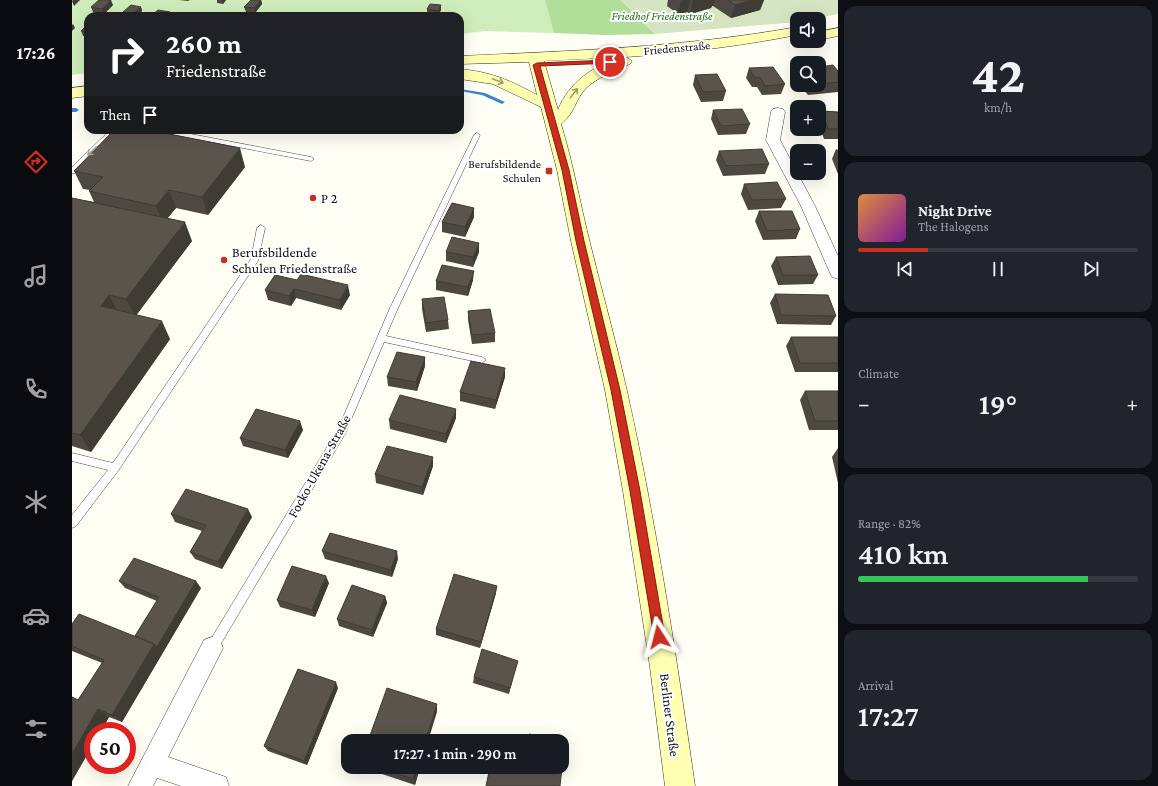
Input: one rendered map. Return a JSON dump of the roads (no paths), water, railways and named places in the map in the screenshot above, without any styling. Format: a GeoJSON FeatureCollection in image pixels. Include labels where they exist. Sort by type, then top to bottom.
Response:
{"type":"FeatureCollection","features":[{"type":"Feature","properties":{"kind":"main road"},"geometry":{"type":"LineString","coordinates":[[826,26],[838,23]]}},
{"type":"Feature","properties":{"kind":"main road","name":"Friedenstraße"},"geometry":{"type":"LineString","coordinates":[[464,68],[679,49],[741,42],[790,32]]}},
{"type":"Feature","properties":{"kind":"main road"},"geometry":{"type":"LineString","coordinates":[[826,35],[838,32]]}},
{"type":"Feature","properties":{"kind":"main road","name":"Friedenstraße"},"geometry":{"type":"LineString","coordinates":[[464,60],[625,62],[730,53],[790,42]]}},
{"type":"Feature","properties":{"kind":"main road","name":"Berliner Straße"},"geometry":{"type":"LineString","coordinates":[[536,61],[566,170],[582,248],[616,390],[635,491],[664,667],[680,786]]}},
{"type":"Feature","properties":{"kind":"main road"},"geometry":{"type":"LineString","coordinates":[[464,75],[491,78],[511,86],[532,99],[550,114],[564,114],[569,101],[581,85],[598,73],[625,62]]}},
{"type":"Feature","properties":{"kind":"main road"},"geometry":{"type":"LineString","coordinates":[[72,93],[84,92]]}},
{"type":"Feature","properties":{"kind":"street"},"geometry":{"type":"LineString","coordinates":[[778,112],[773,140],[808,206],[838,273]]}},
{"type":"Feature","properties":{"kind":"street","name":"Focko-Ukena-Straße"},"geometry":{"type":"LineString","coordinates":[[140,786],[212,648]]}},
{"type":"Feature","properties":{"kind":"street"},"geometry":{"type":"LineString","coordinates":[[152,764],[217,786]]}},
{"type":"Feature","properties":{"kind":"lane"},"geometry":{"type":"LineString","coordinates":[[72,171],[108,134]]}},
{"type":"Feature","properties":{"kind":"lane"},"geometry":{"type":"LineString","coordinates":[[179,134],[311,160]]}},
{"type":"Feature","properties":{"kind":"lane","name":"Focko-Ukena-Straße"},"geometry":{"type":"LineString","coordinates":[[212,648],[342,432],[381,338],[477,135]]}},
{"type":"Feature","properties":{"kind":"lane"},"geometry":{"type":"LineString","coordinates":[[72,523],[115,468],[255,259],[261,228]]}},
{"type":"Feature","properties":{"kind":"lane"},"geometry":{"type":"LineString","coordinates":[[381,338],[482,360]]}},
{"type":"Feature","properties":{"kind":"lane"},"geometry":{"type":"LineString","coordinates":[[72,457],[115,468]]}},
{"type":"Feature","properties":{"kind":"waterway"},"geometry":{"type":"LineString","coordinates":[[464,91],[483,94],[502,102]]}},
{"type":"Feature","properties":{"kind":"place","name":"Berufsbildende Schulen"},"geometry":{"type":"Point","coordinates":[549,171]}},
{"type":"Feature","properties":{"kind":"place","name":"P 2"},"geometry":{"type":"Point","coordinates":[313,198]}},
{"type":"Feature","properties":{"kind":"place","name":"Berufsbildende Schulen Friedenstraße"},"geometry":{"type":"Point","coordinates":[224,260]}},
{"type":"Feature","properties":{"kind":"park label","name":"Friedhof Friedenstraße"},"geometry":{"type":"Point","coordinates":[662,16]}}]}
